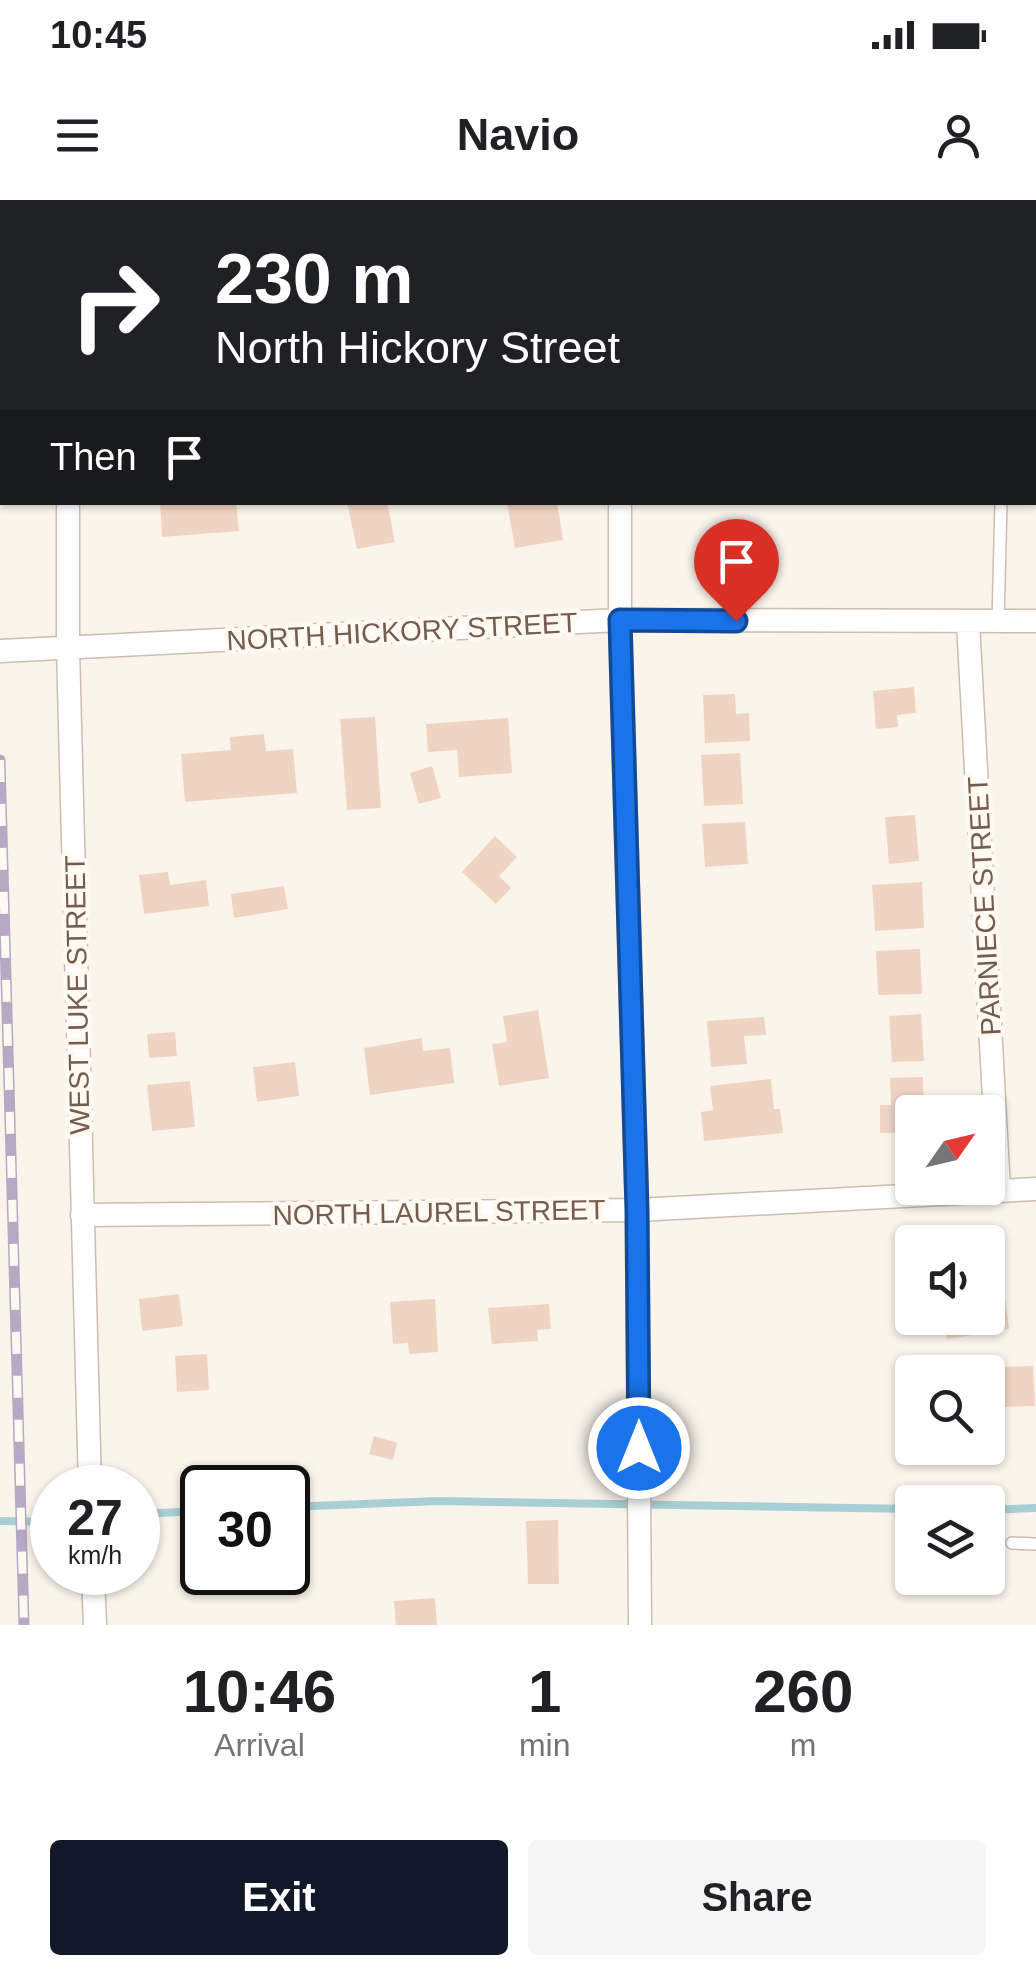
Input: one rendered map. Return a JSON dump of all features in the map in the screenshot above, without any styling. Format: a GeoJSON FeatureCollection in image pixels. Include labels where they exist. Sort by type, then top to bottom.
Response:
{"type":"FeatureCollection","features":[{"type":"Feature","properties":{"kind":"street","name":"WEST LUKE STREET"},"geometry":{"type":"LineString","coordinates":[[68,505],[68,648],[89,1465]]}},
{"type":"Feature","properties":{"kind":"street"},"geometry":{"type":"LineString","coordinates":[[620,505],[637,1210],[640,1625]]}},
{"type":"Feature","properties":{"kind":"street","name":"NORTH HICKORY STREET"},"geometry":{"type":"LineString","coordinates":[[0,651],[620,620],[1036,621]]}},
{"type":"Feature","properties":{"kind":"street","name":"PARNIECE STREET"},"geometry":{"type":"LineString","coordinates":[[968,623],[994,1095]]}},
{"type":"Feature","properties":{"kind":"street","name":"NORTH LAUREL STREET"},"geometry":{"type":"LineString","coordinates":[[1005,1190],[1036,1189]]}},
{"type":"Feature","properties":{"kind":"street","name":"NORTH LAUREL STREET"},"geometry":{"type":"LineString","coordinates":[[82,1216],[637,1210],[895,1196]]}},
{"type":"Feature","properties":{"kind":"street"},"geometry":{"type":"LineString","coordinates":[[93,1595],[94,1625]]}},
{"type":"Feature","properties":{"kind":"lane"},"geometry":{"type":"LineString","coordinates":[[998,622],[1001,505]]}},
{"type":"Feature","properties":{"kind":"lane"},"geometry":{"type":"LineString","coordinates":[[1012,1543],[1036,1544]]}},
{"type":"Feature","properties":{"kind":"building"},"geometry":{"type":"Polygon","coordinates":[[[160,505],[236,505],[239,531],[162,537],[160,505]]]}},
{"type":"Feature","properties":{"kind":"building"},"geometry":{"type":"Polygon","coordinates":[[[348,505],[388,505],[395,542],[357,549],[348,505]]]}},
{"type":"Feature","properties":{"kind":"building"},"geometry":{"type":"Polygon","coordinates":[[[507,505],[557,505],[563,540],[515,548],[507,505]]]}},
{"type":"Feature","properties":{"kind":"building"},"geometry":{"type":"Polygon","coordinates":[[[914,687],[916,713],[897,715],[898,727],[876,729],[873,691],[914,687]]]}},
{"type":"Feature","properties":{"kind":"building"},"geometry":{"type":"Polygon","coordinates":[[[735,694],[736,714],[749,713],[750,741],[705,743],[703,695],[735,694]]]}},
{"type":"Feature","properties":{"kind":"building"},"geometry":{"type":"Polygon","coordinates":[[[375,717],[381,808],[347,810],[340,719],[375,717]]]}},
{"type":"Feature","properties":{"kind":"building"},"geometry":{"type":"Polygon","coordinates":[[[508,718],[512,773],[459,777],[457,750],[428,752],[426,724],[508,718]]]}},
{"type":"Feature","properties":{"kind":"building"},"geometry":{"type":"Polygon","coordinates":[[[264,734],[266,751],[293,749],[297,793],[185,802],[181,754],[231,750],[230,737],[264,734]]]}},
{"type":"Feature","properties":{"kind":"building"},"geometry":{"type":"Polygon","coordinates":[[[740,753],[743,804],[704,806],[701,755],[740,753]]]}},
{"type":"Feature","properties":{"kind":"building"},"geometry":{"type":"Polygon","coordinates":[[[432,766],[441,798],[419,804],[410,773],[432,766]]]}},
{"type":"Feature","properties":{"kind":"building"},"geometry":{"type":"Polygon","coordinates":[[[915,815],[919,861],[889,864],[885,817],[915,815]]]}},
{"type":"Feature","properties":{"kind":"building"},"geometry":{"type":"Polygon","coordinates":[[[745,822],[748,864],[705,867],[702,824],[745,822]]]}},
{"type":"Feature","properties":{"kind":"building"},"geometry":{"type":"Polygon","coordinates":[[[495,836],[517,857],[499,876],[511,888],[496,904],[462,872],[495,836]]]}},
{"type":"Feature","properties":{"kind":"building"},"geometry":{"type":"Polygon","coordinates":[[[168,872],[170,885],[206,880],[209,906],[144,914],[139,875],[168,872]]]}},
{"type":"Feature","properties":{"kind":"building"},"geometry":{"type":"Polygon","coordinates":[[[922,882],[924,928],[875,931],[872,885],[922,882]]]}},
{"type":"Feature","properties":{"kind":"building"},"geometry":{"type":"Polygon","coordinates":[[[284,886],[288,909],[234,918],[231,894],[284,886]]]}},
{"type":"Feature","properties":{"kind":"building"},"geometry":{"type":"Polygon","coordinates":[[[920,949],[922,994],[878,995],[876,951],[920,949]]]}},
{"type":"Feature","properties":{"kind":"building"},"geometry":{"type":"Polygon","coordinates":[[[538,1010],[549,1078],[499,1086],[492,1044],[507,1042],[503,1016],[538,1010]]]}},
{"type":"Feature","properties":{"kind":"building"},"geometry":{"type":"Polygon","coordinates":[[[921,1014],[924,1061],[892,1062],[889,1016],[921,1014]]]}},
{"type":"Feature","properties":{"kind":"building"},"geometry":{"type":"Polygon","coordinates":[[[764,1017],[766,1035],[744,1036],[747,1064],[711,1067],[707,1021],[764,1017]]]}},
{"type":"Feature","properties":{"kind":"building"},"geometry":{"type":"Polygon","coordinates":[[[175,1032],[177,1056],[149,1058],[147,1034],[175,1032]]]}},
{"type":"Feature","properties":{"kind":"building"},"geometry":{"type":"Polygon","coordinates":[[[422,1038],[423,1051],[450,1048],[454,1083],[370,1095],[364,1048],[422,1038]]]}},
{"type":"Feature","properties":{"kind":"building"},"geometry":{"type":"Polygon","coordinates":[[[295,1062],[299,1096],[257,1102],[253,1067],[295,1062]]]}},
{"type":"Feature","properties":{"kind":"building"},"geometry":{"type":"Polygon","coordinates":[[[923,1077],[924,1095],[895,1095],[895,1133],[880,1133],[880,1105],[891,1105],[890,1078],[923,1077]]]}},
{"type":"Feature","properties":{"kind":"building"},"geometry":{"type":"Polygon","coordinates":[[[771,1079],[774,1109],[780,1109],[783,1133],[704,1141],[701,1112],[713,1110],[710,1086],[771,1079]]]}},
{"type":"Feature","properties":{"kind":"building"},"geometry":{"type":"Polygon","coordinates":[[[190,1081],[195,1127],[152,1131],[147,1085],[190,1081]]]}},
{"type":"Feature","properties":{"kind":"building"},"geometry":{"type":"Polygon","coordinates":[[[179,1294],[183,1326],[142,1331],[139,1299],[179,1294]]]}},
{"type":"Feature","properties":{"kind":"building"},"geometry":{"type":"Polygon","coordinates":[[[1005,1298],[1009,1329],[1005,1330],[1005,1298]]]}},
{"type":"Feature","properties":{"kind":"building"},"geometry":{"type":"Polygon","coordinates":[[[435,1299],[438,1352],[409,1354],[408,1343],[393,1344],[390,1302],[435,1299]]]}},
{"type":"Feature","properties":{"kind":"building"},"geometry":{"type":"Polygon","coordinates":[[[549,1304],[551,1329],[537,1330],[538,1341],[492,1344],[488,1308],[549,1304]]]}},
{"type":"Feature","properties":{"kind":"building"},"geometry":{"type":"Polygon","coordinates":[[[207,1354],[209,1390],[177,1392],[175,1356],[207,1354]]]}},
{"type":"Feature","properties":{"kind":"building"},"geometry":{"type":"Polygon","coordinates":[[[1033,1366],[1035,1406],[1005,1407],[1005,1367],[1033,1366]]]}},
{"type":"Feature","properties":{"kind":"building"},"geometry":{"type":"Polygon","coordinates":[[[374,1436],[397,1443],[393,1460],[369,1454],[374,1436]]]}},
{"type":"Feature","properties":{"kind":"building"},"geometry":{"type":"Polygon","coordinates":[[[558,1520],[559,1584],[528,1584],[526,1521],[558,1520]]]}},
{"type":"Feature","properties":{"kind":"building"},"geometry":{"type":"Polygon","coordinates":[[[435,1598],[437,1625],[396,1625],[394,1601],[435,1598]]]}},
{"type":"Feature","properties":{"kind":"waterway"},"geometry":{"type":"LineString","coordinates":[[310,1506],[438,1501],[895,1509]]}},
{"type":"Feature","properties":{"kind":"waterway"},"geometry":{"type":"LineString","coordinates":[[1005,1509],[1036,1508]]}},
{"type":"Feature","properties":{"kind":"waterway"},"geometry":{"type":"LineString","coordinates":[[160,1513],[180,1512]]}},
{"type":"Feature","properties":{"kind":"waterway"},"geometry":{"type":"LineString","coordinates":[[0,1521],[30,1522]]}},
{"type":"Feature","properties":{"kind":"railway"},"geometry":{"type":"LineString","coordinates":[[0,760],[24,1625]]}},
{"type":"Feature","properties":{"kind":"route"},"geometry":{"type":"LineString","coordinates":[[639,1448],[637,1210],[620,620],[736,621]]}}]}
